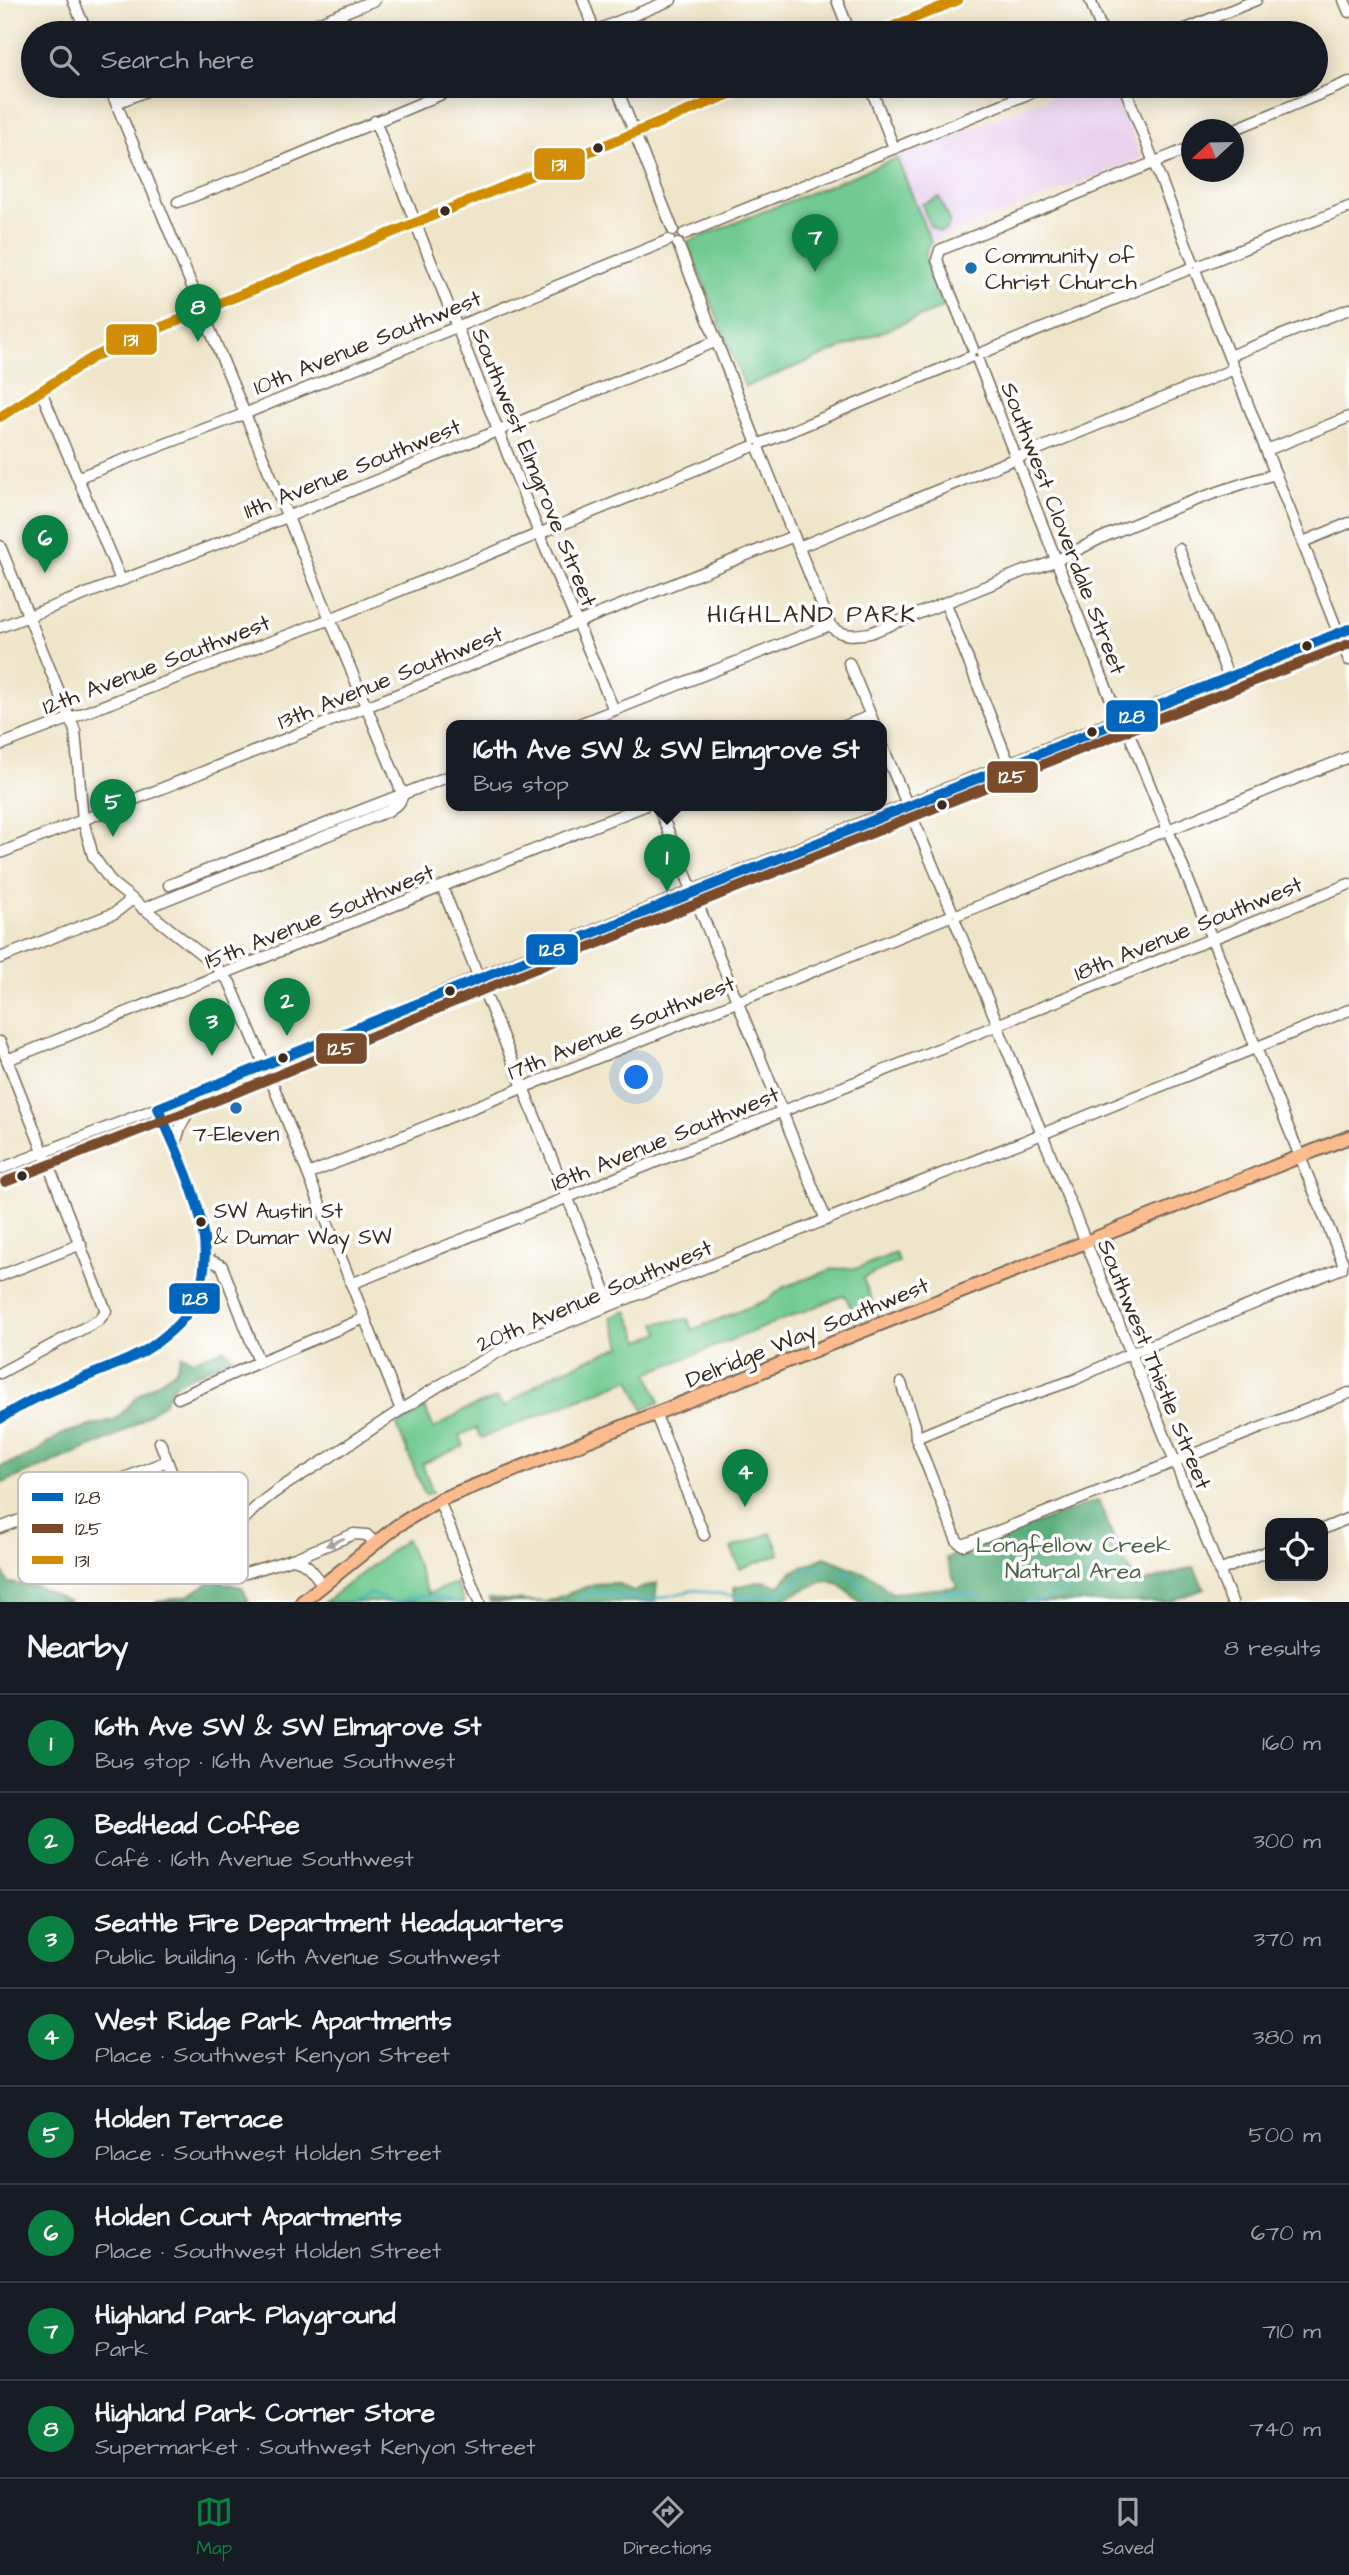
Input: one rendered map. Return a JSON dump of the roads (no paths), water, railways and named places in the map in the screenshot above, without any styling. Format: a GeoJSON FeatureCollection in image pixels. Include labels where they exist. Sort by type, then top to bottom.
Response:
{"type":"FeatureCollection","features":[{"type":"Feature","properties":{"kind":"main road","name":"Delridge Way Southwest"},"geometry":{"type":"LineString","coordinates":[[302,1602],[403,1521],[439,1500],[1349,1137]]}},
{"type":"Feature","properties":{"kind":"street"},"geometry":{"type":"LineString","coordinates":[[73,0],[82,21]]}},
{"type":"Feature","properties":{"kind":"street"},"geometry":{"type":"LineString","coordinates":[[324,21],[375,0]]}},
{"type":"Feature","properties":{"kind":"street"},"geometry":{"type":"LineString","coordinates":[[583,0],[589,21]]}},
{"type":"Feature","properties":{"kind":"street"},"geometry":{"type":"LineString","coordinates":[[621,21],[671,0]]}},
{"type":"Feature","properties":{"kind":"street"},"geometry":{"type":"LineString","coordinates":[[836,0],[845,21]]}},
{"type":"Feature","properties":{"kind":"street"},"geometry":{"type":"LineString","coordinates":[[906,21],[958,0]]}},
{"type":"Feature","properties":{"kind":"street"},"geometry":{"type":"LineString","coordinates":[[1090,0],[1098,21]]}},
{"type":"Feature","properties":{"kind":"street"},"geometry":{"type":"LineString","coordinates":[[1205,21],[1256,0]]}},
{"type":"Feature","properties":{"kind":"street"},"geometry":{"type":"LineString","coordinates":[[1345,0],[1349,12]]}},
{"type":"Feature","properties":{"kind":"street"},"geometry":{"type":"LineString","coordinates":[[335,17],[336,21]]}},
{"type":"Feature","properties":{"kind":"street"},"geometry":{"type":"LineString","coordinates":[[1328,91],[1349,82]]}},
{"type":"Feature","properties":{"kind":"street"},"geometry":{"type":"LineString","coordinates":[[114,98],[402,795],[399,803],[388,811],[143,909]]}},
{"type":"Feature","properties":{"kind":"street"},"geometry":{"type":"LineString","coordinates":[[116,103],[129,98]]}},
{"type":"Feature","properties":{"kind":"street"},"geometry":{"type":"LineString","coordinates":[[178,202],[262,170],[432,98]]}},
{"type":"Feature","properties":{"kind":"street"},"geometry":{"type":"LineString","coordinates":[[621,98],[830,625],[843,634],[870,633],[1024,571],[1056,562],[1126,528],[1276,474]]}},
{"type":"Feature","properties":{"kind":"street"},"geometry":{"type":"LineString","coordinates":[[0,417],[92,358],[123,343],[720,98]]}},
{"type":"Feature","properties":{"kind":"street"},"geometry":{"type":"LineString","coordinates":[[875,98],[894,148]]}},
{"type":"Feature","properties":{"kind":"street","name":"10th Avenue Southwest"},"geometry":{"type":"LineString","coordinates":[[79,477],[244,414],[1017,98]]}},
{"type":"Feature","properties":{"kind":"street"},"geometry":{"type":"LineString","coordinates":[[1129,98],[1303,542],[1344,631],[1349,660]]}},
{"type":"Feature","properties":{"kind":"street"},"geometry":{"type":"LineString","coordinates":[[1244,125],[1310,98]]}},
{"type":"Feature","properties":{"kind":"street","name":"Southwest Elmgrove Street"},"geometry":{"type":"LineString","coordinates":[[375,121],[539,533],[614,709]]}},
{"type":"Feature","properties":{"kind":"street"},"geometry":{"type":"LineString","coordinates":[[1154,163],[1181,152]]}},
{"type":"Feature","properties":{"kind":"street","name":"Southwest Cloverdale Street"},"geometry":{"type":"LineString","coordinates":[[1154,163],[943,248],[938,252],[937,261],[1056,562],[1120,719],[1128,731],[1346,1268]]}},
{"type":"Feature","properties":{"kind":"street","name":"12th Avenue Southwest"},"geometry":{"type":"LineString","coordinates":[[0,745],[330,619],[976,355],[1349,207]]}},
{"type":"Feature","properties":{"kind":"street"},"geometry":{"type":"LineString","coordinates":[[1229,356],[1349,309]]}},
{"type":"Feature","properties":{"kind":"street","name":"11th Avenue Southwest"},"geometry":{"type":"LineString","coordinates":[[0,626],[287,517],[717,341]]}},
{"type":"Feature","properties":{"kind":"street"},"geometry":{"type":"LineString","coordinates":[[799,547],[1234,369]]}},
{"type":"Feature","properties":{"kind":"street"},"geometry":{"type":"LineString","coordinates":[[41,391],[121,580]]}},
{"type":"Feature","properties":{"kind":"street"},"geometry":{"type":"LineString","coordinates":[[1267,450],[1311,430],[1349,417]]}},
{"type":"Feature","properties":{"kind":"street"},"geometry":{"type":"LineString","coordinates":[[1303,542],[1349,523]]}},
{"type":"Feature","properties":{"kind":"street","name":"13th Avenue Southwest"},"geometry":{"type":"LineString","coordinates":[[0,853],[794,536]]}},
{"type":"Feature","properties":{"kind":"street"},"geometry":{"type":"LineString","coordinates":[[0,546],[71,717],[78,745],[83,820],[88,842],[99,866],[131,900],[224,974],[265,1065],[401,1410]]}},
{"type":"Feature","properties":{"kind":"street"},"geometry":{"type":"LineString","coordinates":[[1179,549],[1228,676]]}},
{"type":"Feature","properties":{"kind":"street"},"geometry":{"type":"LineString","coordinates":[[946,604],[1009,764]]}},
{"type":"Feature","properties":{"kind":"street"},"geometry":{"type":"LineString","coordinates":[[588,720],[830,625]]}},
{"type":"Feature","properties":{"kind":"street"},"geometry":{"type":"LineString","coordinates":[[0,1169],[225,1082],[480,976],[1344,631]]}},
{"type":"Feature","properties":{"kind":"street"},"geometry":{"type":"LineString","coordinates":[[849,663],[872,720]]}},
{"type":"Feature","properties":{"kind":"street","name":"Southwest Thistle Street"},"geometry":{"type":"LineString","coordinates":[[887,756],[1232,1602]]}},
{"type":"Feature","properties":{"kind":"street","name":"17th Avenue Southwest"},"geometry":{"type":"LineString","coordinates":[[308,1174],[1349,757]]}},
{"type":"Feature","properties":{"kind":"street"},"geometry":{"type":"LineString","coordinates":[[169,885],[446,777]]}},
{"type":"Feature","properties":{"kind":"street","name":"15th Avenue Southwest"},"geometry":{"type":"LineString","coordinates":[[7,1060],[632,811]]}},
{"type":"Feature","properties":{"kind":"street"},"geometry":{"type":"LineString","coordinates":[[660,811],[826,1220]]}},
{"type":"Feature","properties":{"kind":"street","name":"18th Avenue Southwest"},"geometry":{"type":"LineString","coordinates":[[351,1284],[1349,884]]}},
{"type":"Feature","properties":{"kind":"street"},"geometry":{"type":"LineString","coordinates":[[442,887],[611,1306]]}},
{"type":"Feature","properties":{"kind":"street"},"geometry":{"type":"LineString","coordinates":[[0,958],[115,913],[131,900]]}},
{"type":"Feature","properties":{"kind":"street","name":"20th Avenue Southwest"},"geometry":{"type":"LineString","coordinates":[[248,1516],[256,1507],[401,1410],[504,1349],[1349,1010]]}},
{"type":"Feature","properties":{"kind":"street"},"geometry":{"type":"LineString","coordinates":[[0,1042],[105,1306],[104,1316],[99,1320],[0,1373]]}},
{"type":"Feature","properties":{"kind":"street"},"geometry":{"type":"LineString","coordinates":[[175,1149],[177,1133],[187,1112],[225,1082]]}},
{"type":"Feature","properties":{"kind":"street"},"geometry":{"type":"LineString","coordinates":[[0,1419],[32,1399],[141,1353],[176,1328],[191,1307],[202,1284],[207,1241],[197,1203],[158,1108]]}},
{"type":"Feature","properties":{"kind":"street"},"geometry":{"type":"LineString","coordinates":[[0,1276],[81,1244]]}},
{"type":"Feature","properties":{"kind":"street"},"geometry":{"type":"LineString","coordinates":[[206,1259],[222,1266],[259,1362]]}},
{"type":"Feature","properties":{"kind":"street"},"geometry":{"type":"LineString","coordinates":[[916,1438],[964,1418],[1062,1384],[1346,1268]]}},
{"type":"Feature","properties":{"kind":"street"},"geometry":{"type":"LineString","coordinates":[[178,1398],[365,1318]]}},
{"type":"Feature","properties":{"kind":"street"},"geometry":{"type":"LineString","coordinates":[[901,1383],[915,1425],[916,1438],[960,1544],[966,1545],[1349,1393]]}},
{"type":"Feature","properties":{"kind":"street"},"geometry":{"type":"LineString","coordinates":[[656,1415],[704,1535]]}},
{"type":"Feature","properties":{"kind":"street"},"geometry":{"type":"LineString","coordinates":[[160,1442],[171,1472]]}},
{"type":"Feature","properties":{"kind":"street"},"geometry":{"type":"LineString","coordinates":[[140,1472],[167,1461]]}},
{"type":"Feature","properties":{"kind":"street"},"geometry":{"type":"LineString","coordinates":[[439,1500],[479,1602]]}},
{"type":"Feature","properties":{"kind":"street"},"geometry":{"type":"LineString","coordinates":[[1328,1527],[1349,1518]]}},
{"type":"Feature","properties":{"kind":"street"},"geometry":{"type":"LineString","coordinates":[[0,1528],[18,1521]]}},
{"type":"Feature","properties":{"kind":"street"},"geometry":{"type":"LineString","coordinates":[[248,1572],[292,1559],[354,1534],[367,1535],[375,1543]]}},
{"type":"Feature","properties":{"kind":"street"},"geometry":{"type":"LineString","coordinates":[[1219,1571],[1265,1552]]}},
{"type":"Feature","properties":{"kind":"street"},"geometry":{"type":"LineString","coordinates":[[292,1559],[306,1564],[323,1585]]}},
{"type":"Feature","properties":{"kind":"waterway"},"geometry":{"type":"LineString","coordinates":[[1026,1602],[1072,1588],[1113,1561]]}},
{"type":"Feature","properties":{"kind":"waterway"},"geometry":{"type":"LineString","coordinates":[[577,1602],[590,1592],[649,1600],[695,1590],[739,1597],[778,1594],[797,1582],[804,1568],[827,1568]]}},
{"type":"Feature","properties":{"kind":"waterway"},"geometry":{"type":"LineString","coordinates":[[840,1570],[853,1576],[868,1594],[879,1602]]}},
{"type":"Feature","properties":{"kind":"waterway"},"geometry":{"type":"LineString","coordinates":[[925,1602],[949,1592],[978,1596],[982,1602]]}},
{"type":"Feature","properties":{"kind":"waterway"},"geometry":{"type":"LineString","coordinates":[[352,1602],[371,1594],[394,1602]]}},
{"type":"Feature","properties":{"kind":"waterway"},"geometry":{"type":"LineString","coordinates":[[399,1602],[426,1597],[453,1601]]}},
{"type":"Feature","properties":{"kind":"place","name":"Community of Christ Church"},"geometry":{"type":"Point","coordinates":[971,268]}},
{"type":"Feature","properties":{"kind":"place","name":"Highland Park Playground"},"geometry":{"type":"Point","coordinates":[815,272]}},
{"type":"Feature","properties":{"kind":"place","name":"Highland Park Corner Store"},"geometry":{"type":"Point","coordinates":[198,342]}},
{"type":"Feature","properties":{"kind":"place","name":"Holden Court Apartments"},"geometry":{"type":"Point","coordinates":[45,573]}},
{"type":"Feature","properties":{"kind":"place","name":"Holden Terrace"},"geometry":{"type":"Point","coordinates":[113,837]}},
{"type":"Feature","properties":{"kind":"place","name":"16th Ave SW & SW Elmgrove St"},"geometry":{"type":"Point","coordinates":[667,892]}},
{"type":"Feature","properties":{"kind":"place","name":"BedHead Coffee"},"geometry":{"type":"Point","coordinates":[287,1036]}},
{"type":"Feature","properties":{"kind":"place","name":"Seattle Fire Department Headquarters"},"geometry":{"type":"Point","coordinates":[212,1056]}},
{"type":"Feature","properties":{"kind":"place","name":"7-Eleven"},"geometry":{"type":"Point","coordinates":[236,1108]}},
{"type":"Feature","properties":{"kind":"place","name":"SW Austin St & Dumar Way SW"},"geometry":{"type":"Point","coordinates":[201,1222]}},
{"type":"Feature","properties":{"kind":"place","name":"West Ridge Park Apartments"},"geometry":{"type":"Point","coordinates":[745,1507]}},
{"type":"Feature","properties":{"kind":"district","name":"HIGHLAND PARK"},"geometry":{"type":"Point","coordinates":[812,614]}},
{"type":"Feature","properties":{"kind":"park label","name":"Longfellow Creek Natural Area"},"geometry":{"type":"Point","coordinates":[1073,1557]}}]}
